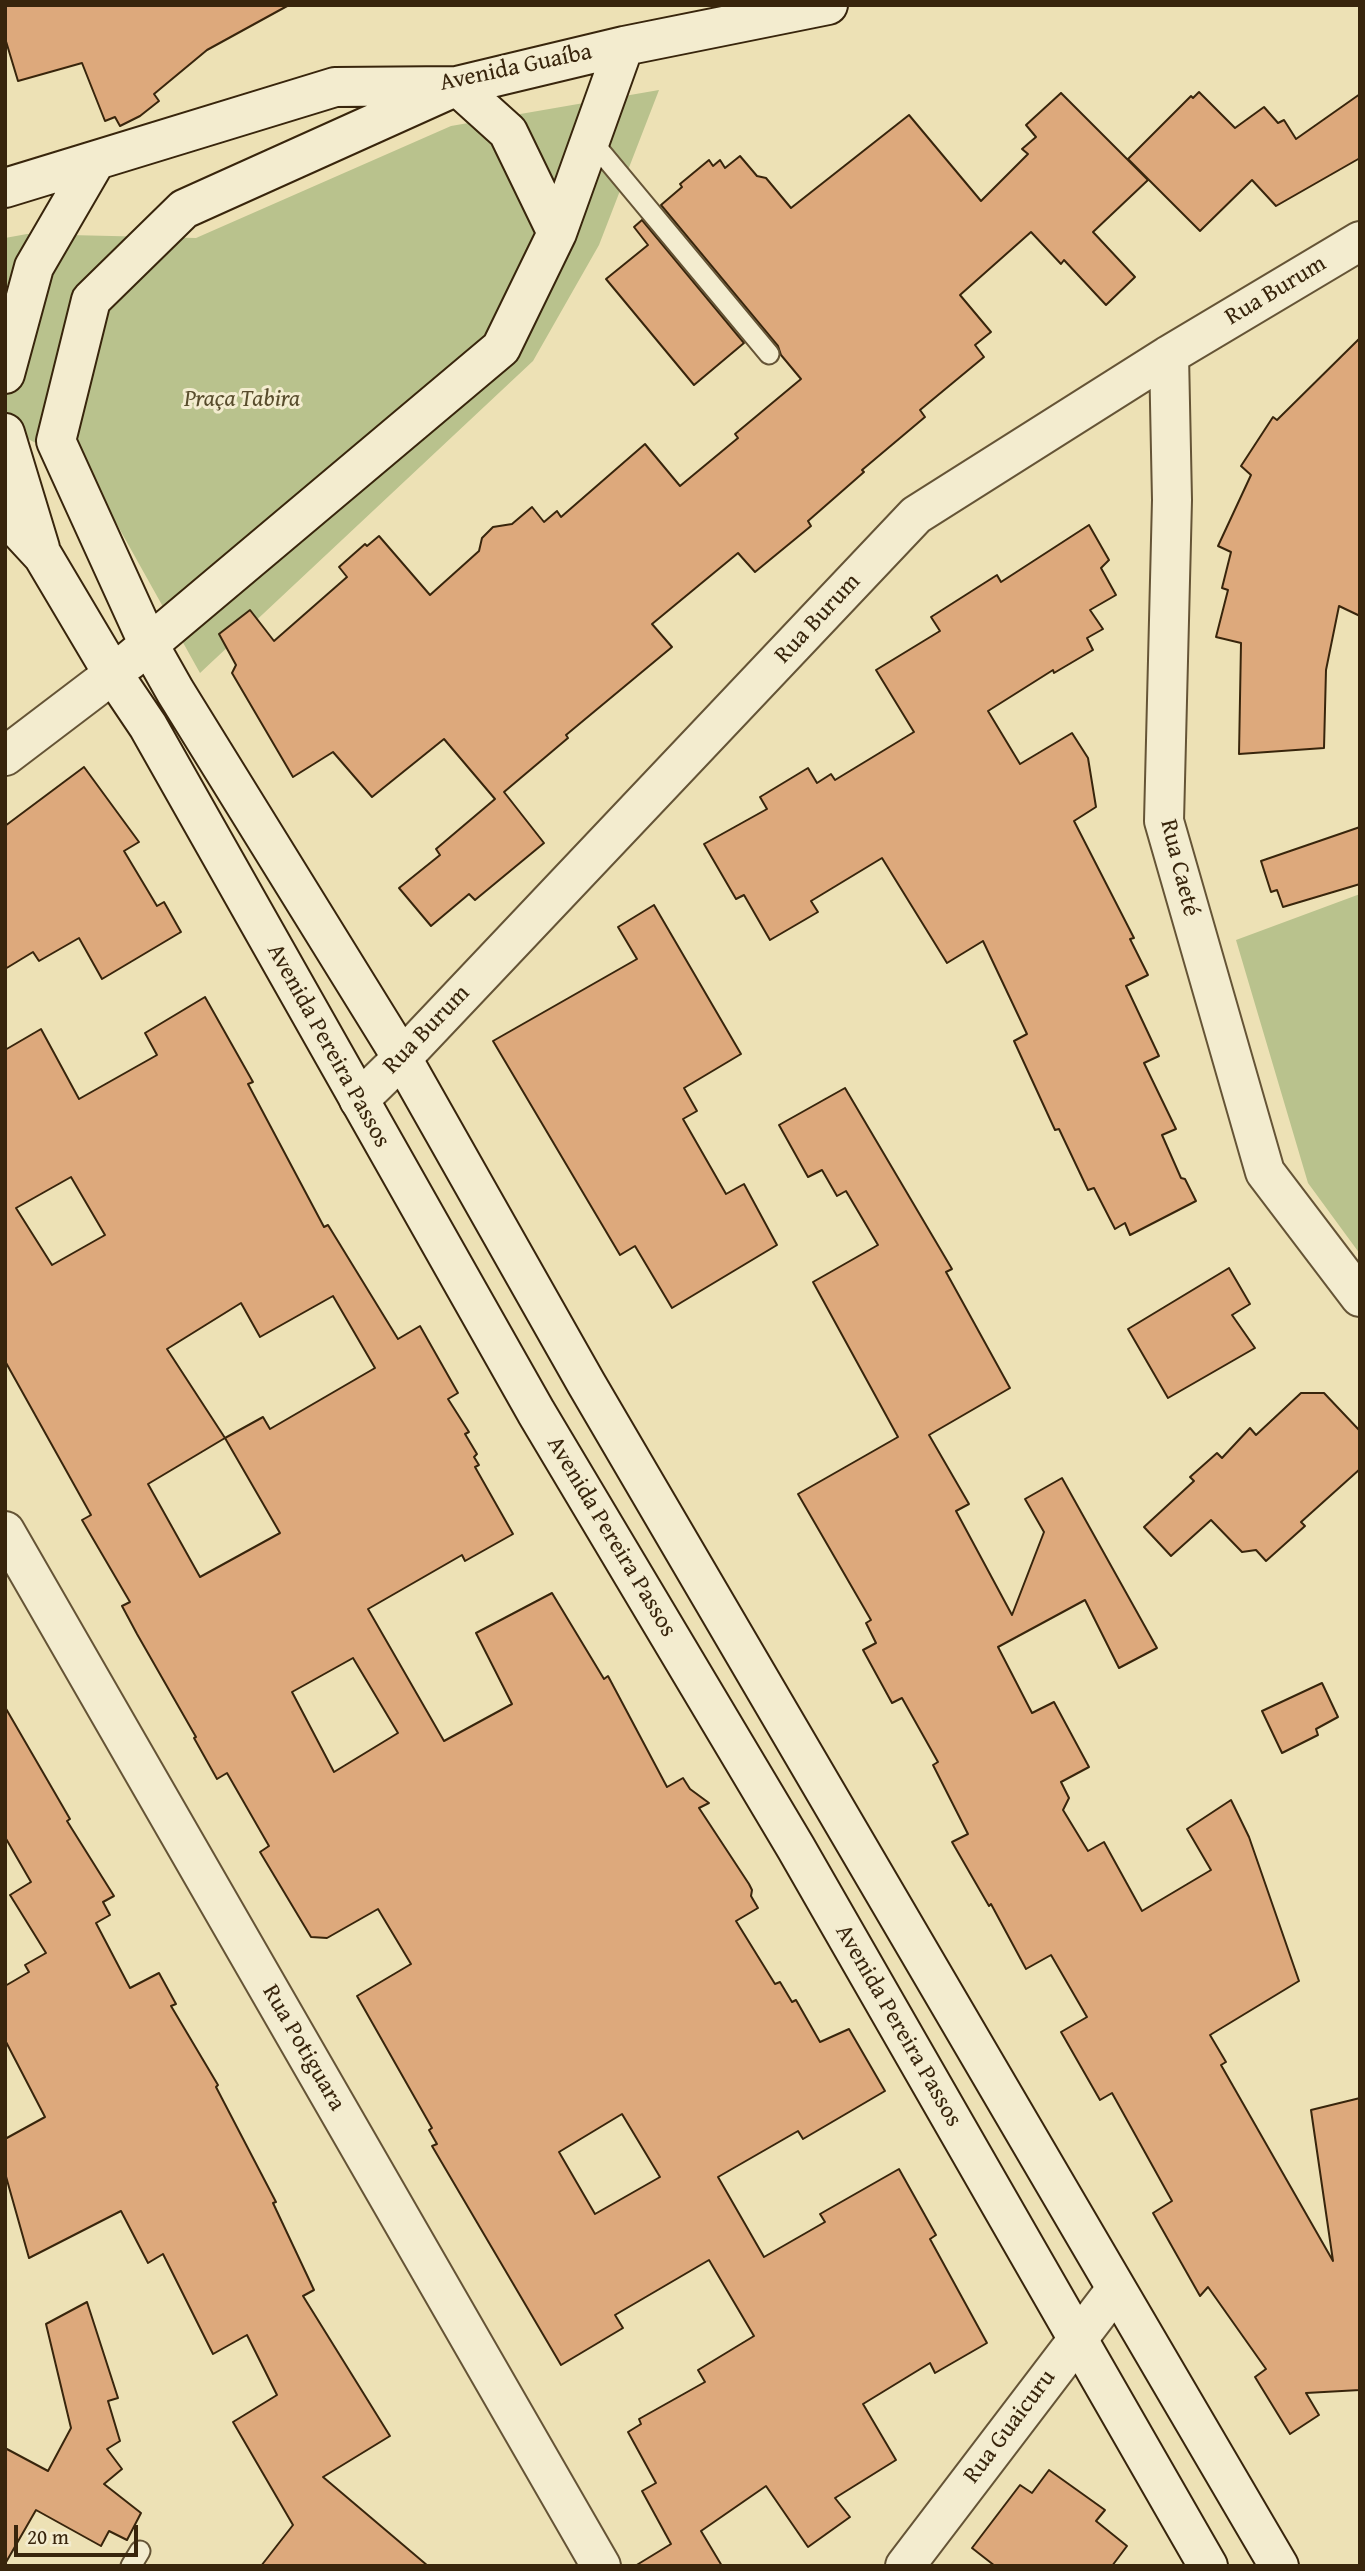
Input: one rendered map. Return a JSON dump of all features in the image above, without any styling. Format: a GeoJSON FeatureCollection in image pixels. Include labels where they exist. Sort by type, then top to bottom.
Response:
{"type":"FeatureCollection","features":[{"type":"Feature","properties":{"kind":"main road","name":"Avenida Guaíba"},"geometry":{"type":"LineString","coordinates":[[5,188],[335,87],[457,86],[624,46],[828,5]]}},
{"type":"Feature","properties":{"kind":"main road"},"geometry":{"type":"LineString","coordinates":[[5,756],[149,645],[501,348],[557,233],[624,46]]}},
{"type":"Feature","properties":{"kind":"main road"},"geometry":{"type":"LineString","coordinates":[[557,233],[508,132],[457,86],[184,209],[91,300],[56,441],[149,645],[175,691],[402,1058],[586,1383],[1279,2566]]}},
{"type":"Feature","properties":{"kind":"main road"},"geometry":{"type":"LineString","coordinates":[[5,374],[34,267],[95,162]]}},
{"type":"Feature","properties":{"kind":"main road","name":"Rua Burum"},"geometry":{"type":"LineString","coordinates":[[359,1100],[402,1058],[916,515],[1169,355],[1360,241]]}},
{"type":"Feature","properties":{"kind":"main road","name":"Rua Caeté"},"geometry":{"type":"LineString","coordinates":[[1169,355],[1172,500],[1164,821],[1265,1172],[1360,1297]]}},
{"type":"Feature","properties":{"kind":"main road"},"geometry":{"type":"LineString","coordinates":[[5,433],[43,556]]}},
{"type":"Feature","properties":{"kind":"main road","name":"Avenida Pereira Passos"},"geometry":{"type":"LineString","coordinates":[[5,516],[43,556],[113,674],[148,726],[536,1412],[796,1849],[1208,2566]]}},
{"type":"Feature","properties":{"kind":"main road"},"geometry":{"type":"LineString","coordinates":[[536,1412],[586,1383]]}},
{"type":"Feature","properties":{"kind":"main road","name":"Rua Potiguara"},"geometry":{"type":"LineString","coordinates":[[5,1531],[601,2566]]}},
{"type":"Feature","properties":{"kind":"main road"},"geometry":{"type":"LineString","coordinates":[[796,1849],[844,1823]]}},
{"type":"Feature","properties":{"kind":"main road","name":"Rua Guaicuru"},"geometry":{"type":"LineString","coordinates":[[905,2566],[1116,2289]]}},
{"type":"Feature","properties":{"kind":"lane"},"geometry":{"type":"LineString","coordinates":[[590,139],[769,354]]}},
{"type":"Feature","properties":{"kind":"green space","name":"Praça Tabira"},"geometry":{"type":"Polygon","coordinates":[[[659,90],[599,245],[533,361],[200,673],[86,469],[5,427],[5,238],[27,234],[196,238],[451,126],[659,90]]]}},
{"type":"Feature","properties":{"kind":"green space"},"geometry":{"type":"Polygon","coordinates":[[[1360,894],[1360,1254],[1308,1183],[1236,940],[1360,894]]]}},
{"type":"Feature","properties":{"kind":"building"},"geometry":{"type":"Polygon","coordinates":[[[5,5],[289,5],[207,50],[154,94],[159,101],[140,116],[120,126],[115,117],[105,121],[82,63],[18,81],[5,38],[5,5]]]}},
{"type":"Feature","properties":{"kind":"building"},"geometry":{"type":"Polygon","coordinates":[[[1199,92],[1235,128],[1264,107],[1278,123],[1284,120],[1296,139],[1360,94],[1360,158],[1276,206],[1252,180],[1200,231],[1128,159],[1191,96],[1193,98],[1199,92]]]}},
{"type":"Feature","properties":{"kind":"building"},"geometry":{"type":"Polygon","coordinates":[[[1061,93],[1148,180],[1093,232],[1135,277],[1106,305],[1064,260],[1061,264],[1031,232],[960,295],[991,332],[975,345],[984,357],[920,410],[925,417],[862,470],[864,472],[808,521],[811,526],[755,572],[738,553],[652,624],[672,647],[566,735],[568,738],[504,792],[544,843],[475,900],[469,894],[431,926],[399,888],[440,855],[436,849],[495,799],[444,739],[372,797],[333,752],[293,777],[232,673],[236,665],[219,634],[250,610],[274,641],[347,577],[339,567],[365,544],[367,546],[379,536],[430,595],[479,551],[482,538],[493,527],[512,524],[532,507],[544,522],[557,511],[561,517],[645,444],[680,486],[738,438],[735,434],[801,379],[781,355],[778,346],[661,205],[682,187],[680,184],[709,160],[713,166],[720,160],[725,168],[740,156],[757,176],[766,178],[791,208],[909,115],[981,201],[1028,154],[1022,149],[1036,137],[1026,125],[1061,93]]]}},
{"type":"Feature","properties":{"kind":"building"},"geometry":{"type":"Polygon","coordinates":[[[642,220],[744,343],[694,385],[606,279],[648,245],[634,227],[642,220]]]}},
{"type":"Feature","properties":{"kind":"building"},"geometry":{"type":"Polygon","coordinates":[[[1360,338],[1360,616],[1339,606],[1326,670],[1324,748],[1239,754],[1241,643],[1216,637],[1228,590],[1222,588],[1231,552],[1218,546],[1251,475],[1241,466],[1273,417],[1277,420],[1360,338]]]}},
{"type":"Feature","properties":{"kind":"building"},"geometry":{"type":"Polygon","coordinates":[[[1089,525],[1109,560],[1101,568],[1116,595],[1090,610],[1103,629],[1087,638],[1093,650],[1054,673],[1053,670],[988,711],[1020,764],[1072,733],[1088,758],[1096,807],[1074,821],[1134,938],[1130,939],[1148,975],[1126,986],[1159,1056],[1144,1063],[1176,1129],[1162,1135],[1181,1178],[1185,1179],[1196,1201],[1130,1235],[1125,1223],[1115,1229],[1094,1188],[1088,1190],[1059,1129],[1055,1130],[1014,1041],[1027,1034],[983,941],[947,963],[882,858],[811,901],[818,912],[770,940],[744,895],[736,899],[704,844],[767,809],[760,797],[808,768],[817,783],[831,774],[835,780],[914,732],[876,670],[940,631],[931,617],[997,575],[1001,582],[1089,525]]]}},
{"type":"Feature","properties":{"kind":"building"},"geometry":{"type":"Polygon","coordinates":[[[84,767],[139,842],[124,851],[157,906],[164,902],[181,932],[102,979],[79,938],[39,961],[33,952],[5,969],[5,826],[84,767]]]}},
{"type":"Feature","properties":{"kind":"building"},"geometry":{"type":"Polygon","coordinates":[[[1360,827],[1360,884],[1283,907],[1277,890],[1271,892],[1261,861],[1360,827]]]}},
{"type":"Feature","properties":{"kind":"building"},"geometry":{"type":"Polygon","coordinates":[[[654,905],[741,1054],[684,1088],[697,1111],[683,1119],[726,1194],[744,1184],[777,1245],[672,1308],[635,1246],[620,1255],[493,1041],[637,959],[618,927],[654,905]]]}},
{"type":"Feature","properties":{"kind":"building"},"geometry":{"type":"Polygon","coordinates":[[[205,997],[253,1082],[248,1084],[324,1227],[328,1225],[398,1339],[420,1326],[458,1393],[448,1399],[469,1432],[465,1434],[477,1454],[474,1457],[479,1465],[475,1467],[513,1534],[465,1561],[462,1555],[368,1609],[444,1741],[512,1704],[476,1633],[552,1593],[604,1679],[608,1676],[667,1787],[683,1778],[690,1789],[709,1803],[699,1808],[749,1884],[751,1896],[758,1908],[736,1921],[775,1984],[780,1982],[792,2002],[796,2000],[820,2042],[849,2029],[885,2091],[803,2139],[798,2131],[718,2177],[764,2257],[825,2222],[820,2214],[899,2169],[936,2235],[930,2239],[987,2343],[935,2373],[930,2363],[863,2404],[896,2460],[835,2498],[850,2517],[808,2547],[766,2486],[701,2531],[722,2566],[635,2566],[671,2544],[642,2491],[656,2483],[628,2432],[641,2424],[639,2419],[705,2382],[698,2370],[754,2336],[709,2260],[615,2315],[623,2328],[561,2365],[432,2146],[437,2144],[429,2130],[432,2128],[357,1996],[411,1964],[378,1909],[327,1938],[311,1937],[260,1852],[269,1846],[227,1773],[217,1779],[122,1606],[130,1602],[82,1520],[91,1515],[5,1361],[5,1050],[41,1029],[79,1099],[157,1055],[145,1033],[205,997]],[[71,1177],[16,1208],[52,1265],[105,1235],[71,1177]],[[333,1296],[260,1337],[241,1303],[167,1349],[225,1438],[263,1417],[270,1429],[375,1368],[333,1296]],[[225,1438],[148,1484],[200,1577],[280,1533],[225,1438]],[[353,1658],[292,1692],[334,1772],[398,1733],[353,1658]],[[622,2114],[559,2152],[595,2214],[660,2177],[622,2114]]]}},
{"type":"Feature","properties":{"kind":"building"},"geometry":{"type":"Polygon","coordinates":[[[845,1088],[952,1269],[946,1272],[1010,1388],[929,1435],[969,1504],[956,1511],[1012,1615],[1044,1532],[1025,1499],[1062,1478],[1157,1648],[1119,1668],[1085,1600],[998,1647],[1032,1713],[1054,1702],[1089,1767],[1061,1782],[1069,1798],[1063,1810],[1088,1851],[1104,1842],[1142,1911],[1211,1870],[1187,1829],[1231,1800],[1249,1837],[1299,1981],[1210,2035],[1226,2062],[1221,2065],[1333,2261],[1311,2110],[1360,2098],[1360,2390],[1306,2393],[1319,2415],[1290,2434],[1255,2377],[1266,2369],[1208,2287],[1200,2296],[1153,2213],[1172,2201],[1112,2093],[1100,2100],[1061,2032],[1087,2017],[1051,1955],[1026,1969],[991,1904],[989,1906],[952,1842],[968,1834],[933,1765],[938,1762],[902,1698],[892,1703],[863,1650],[876,1643],[866,1623],[871,1620],[798,1494],[898,1437],[813,1282],[878,1245],[846,1191],[837,1196],[822,1170],[808,1177],[779,1125],[845,1088]]]}},
{"type":"Feature","properties":{"kind":"building"},"geometry":{"type":"Polygon","coordinates":[[[1229,1268],[1250,1304],[1232,1315],[1255,1348],[1168,1398],[1128,1329],[1229,1268]]]}},
{"type":"Feature","properties":{"kind":"building"},"geometry":{"type":"Polygon","coordinates":[[[1301,1393],[1324,1393],[1360,1431],[1360,1469],[1301,1522],[1305,1526],[1266,1561],[1256,1550],[1242,1552],[1211,1520],[1171,1556],[1144,1527],[1194,1481],[1190,1477],[1217,1453],[1222,1458],[1250,1428],[1256,1435],[1301,1393]]]}},
{"type":"Feature","properties":{"kind":"building"},"geometry":{"type":"Polygon","coordinates":[[[1322,1683],[1338,1717],[1316,1729],[1318,1735],[1282,1753],[1262,1711],[1322,1683]]]}},
{"type":"Feature","properties":{"kind":"building"},"geometry":{"type":"Polygon","coordinates":[[[5,1707],[70,1819],[67,1821],[114,1896],[103,1902],[110,1915],[96,1923],[130,1988],[159,1973],[176,2004],[171,2006],[218,2085],[216,2087],[276,2202],[273,2203],[314,2290],[303,2296],[390,2436],[323,2477],[428,2566],[261,2566],[293,2525],[233,2422],[277,2395],[247,2335],[213,2354],[163,2254],[148,2263],[121,2211],[29,2258],[5,2173],[5,2139],[45,2117],[5,2040],[5,1986],[29,1972],[25,1965],[46,1953],[10,1895],[31,1882],[5,1837],[5,1707]]]}},
{"type":"Feature","properties":{"kind":"building"},"geometry":{"type":"Polygon","coordinates":[[[87,2302],[118,2398],[108,2401],[120,2441],[107,2449],[122,2469],[104,2484],[141,2513],[127,2540],[109,2531],[101,2546],[36,2510],[5,2564],[5,2448],[48,2471],[71,2428],[46,2324],[87,2302]]]}},
{"type":"Feature","properties":{"kind":"building"},"geometry":{"type":"Polygon","coordinates":[[[1049,2470],[1105,2510],[1096,2521],[1127,2546],[1112,2566],[995,2566],[972,2548],[1020,2485],[1032,2493],[1049,2470]]]}}]}
